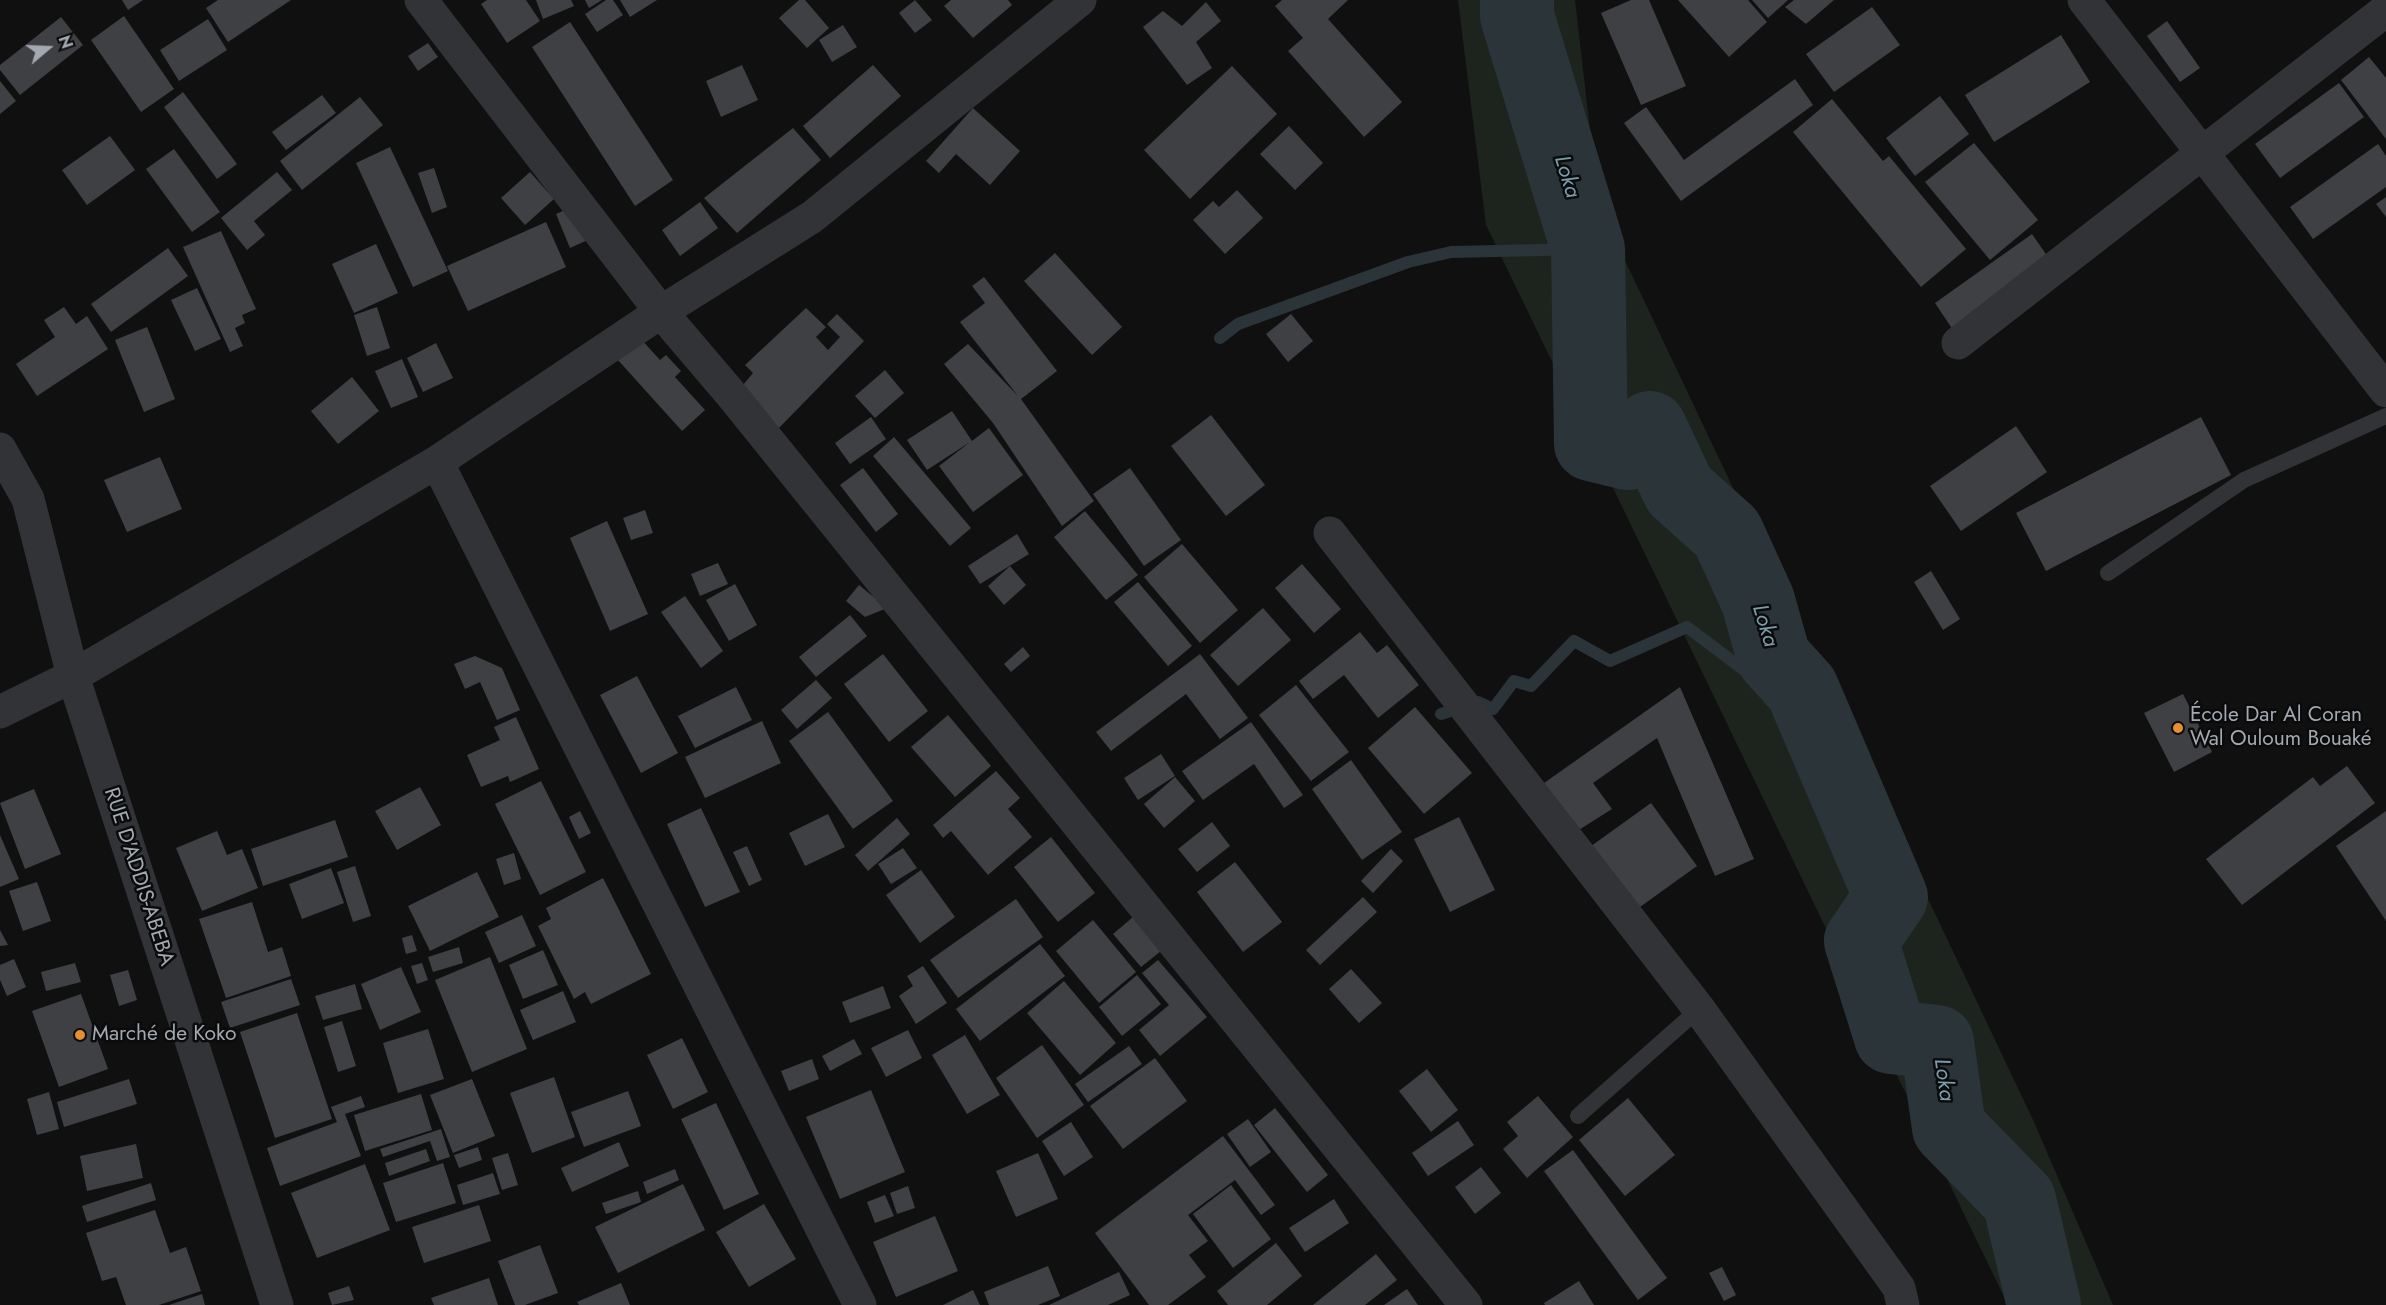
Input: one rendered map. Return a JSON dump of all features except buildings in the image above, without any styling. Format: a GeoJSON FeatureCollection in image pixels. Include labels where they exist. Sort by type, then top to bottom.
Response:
{"type":"FeatureCollection","features":[{"type":"Feature","properties":{"kind":"street"},"geometry":{"type":"LineString","coordinates":[[421,0],[661,312],[730,393],[1466,1305]]}},
{"type":"Feature","properties":{"kind":"street"},"geometry":{"type":"LineString","coordinates":[[0,712],[73,676],[437,462],[661,312],[812,217],[1080,0]]}},
{"type":"Feature","properties":{"kind":"street"},"geometry":{"type":"LineString","coordinates":[[2084,0],[2386,391]]}},
{"type":"Feature","properties":{"kind":"street"},"geometry":{"type":"LineString","coordinates":[[1958,343],[2386,10]]}},
{"type":"Feature","properties":{"kind":"street","name":"RUE D'ADDIS-ABEBA"},"geometry":{"type":"LineString","coordinates":[[0,449],[28,499],[73,676],[277,1305]]}},
{"type":"Feature","properties":{"kind":"street"},"geometry":{"type":"LineString","coordinates":[[437,462],[860,1305]]}},
{"type":"Feature","properties":{"kind":"street"},"geometry":{"type":"LineString","coordinates":[[1330,533],[1699,1010],[1899,1288],[1903,1305]]}},
{"type":"Feature","properties":{"kind":"lane"},"geometry":{"type":"LineString","coordinates":[[2108,573],[2244,480],[2386,416]]}},
{"type":"Feature","properties":{"kind":"lane"},"geometry":{"type":"LineString","coordinates":[[1578,1116],[1699,1010]]}},
{"type":"Feature","properties":{"kind":"shaded area"},"geometry":{"type":"Polygon","coordinates":[[[1458,0],[1575,0],[1590,130],[1611,231],[2034,1122],[2113,1305],[2008,1305],[1486,225],[1458,0]]]}},
{"type":"Feature","properties":{"kind":"waterway","name":"Loka"},"geometry":{"type":"LineString","coordinates":[[1517,0],[1517,16],[1588,249],[1591,444],[1628,453],[1650,428],[1679,490],[1727,533],[1758,601],[1774,658],[1802,689],[1891,897],[1861,941],[1891,1037],[1937,1042],[1949,1128],[2019,1200],[2044,1305]]}},
{"type":"Feature","properties":{"kind":"waterway"},"geometry":{"type":"LineString","coordinates":[[1220,338],[1238,324],[1408,262],[1451,252],[1588,249]]}},
{"type":"Feature","properties":{"kind":"waterway"},"geometry":{"type":"LineString","coordinates":[[1441,714],[1478,702],[1493,709],[1514,681],[1531,686],[1574,641],[1610,661],[1687,627],[1748,673],[1774,658]]}},
{"type":"Feature","properties":{"kind":"place","name":"École Dar Al Coran Wal Ouloum Bouaké"},"geometry":{"type":"Point","coordinates":[2178,728]}},
{"type":"Feature","properties":{"kind":"place","name":"Marché de Koko"},"geometry":{"type":"Point","coordinates":[80,1035]}}]}
